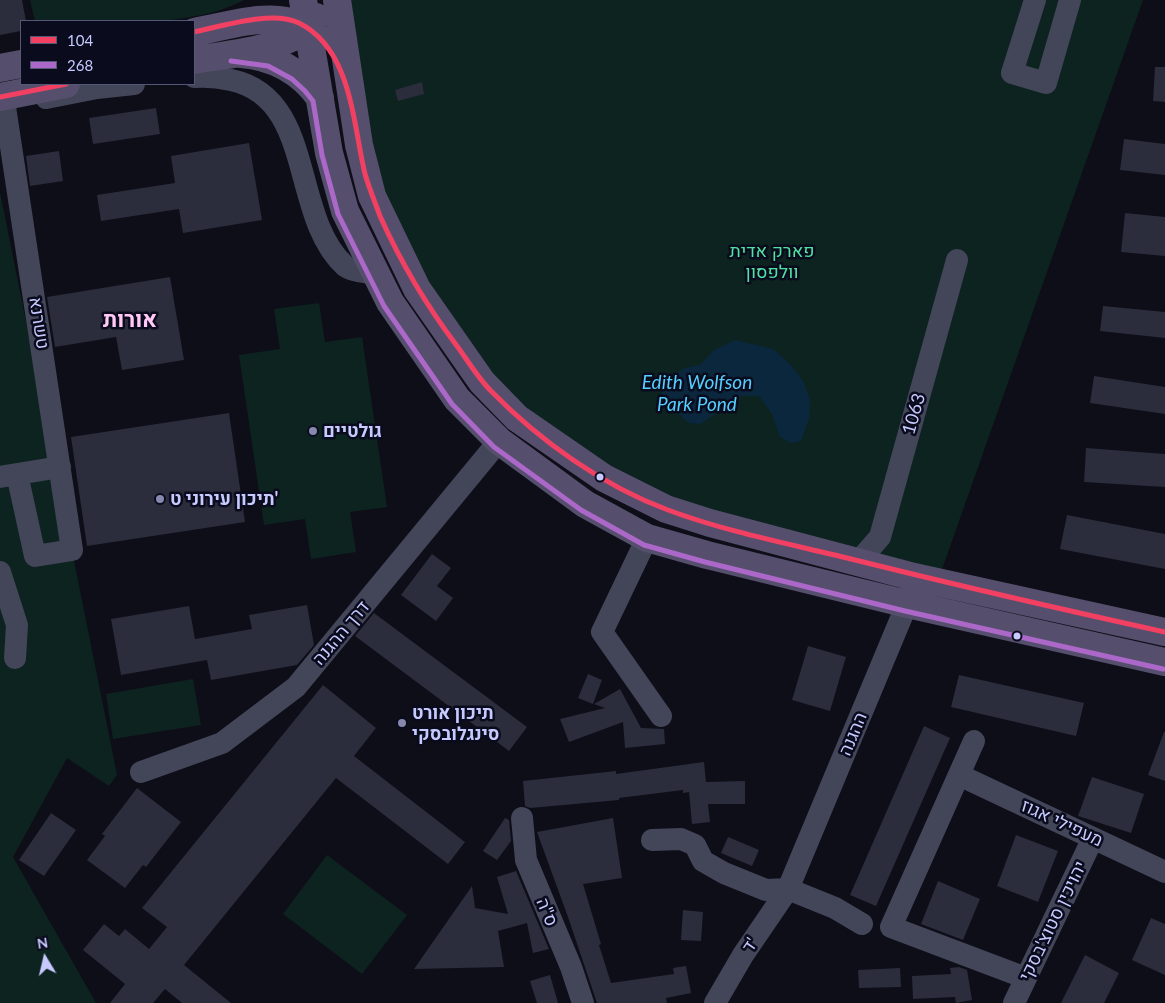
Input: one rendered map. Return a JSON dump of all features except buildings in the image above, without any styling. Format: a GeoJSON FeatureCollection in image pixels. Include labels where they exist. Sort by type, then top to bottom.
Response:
{"type":"FeatureCollection","features":[{"type":"Feature","properties":{"kind":"main road"},"geometry":{"type":"LineString","coordinates":[[230,25],[250,14],[264,0]]}},
{"type":"Feature","properties":{"kind":"main road"},"geometry":{"type":"LineString","coordinates":[[303,0],[329,153],[345,211],[374,274],[390,302],[458,399],[499,441],[585,504],[647,538],[707,555],[908,604],[1165,662]]}},
{"type":"Feature","properties":{"kind":"main road"},"geometry":{"type":"LineString","coordinates":[[195,60],[232,54],[286,41],[308,28],[315,18],[321,0]]}},
{"type":"Feature","properties":{"kind":"main road"},"geometry":{"type":"LineString","coordinates":[[337,0],[356,123],[372,196],[417,289],[482,382],[518,418],[604,478],[666,509],[710,523],[902,573],[1165,632]]}},
{"type":"Feature","properties":{"kind":"main road"},"geometry":{"type":"LineString","coordinates":[[195,32],[278,19],[294,21],[308,28],[326,46],[335,60],[356,123]]}},
{"type":"Feature","properties":{"kind":"main road"},"geometry":{"type":"LineString","coordinates":[[232,54],[259,56],[282,64],[304,79],[320,98]]}},
{"type":"Feature","properties":{"kind":"main road"},"geometry":{"type":"LineString","coordinates":[[0,68],[20,64]]}},
{"type":"Feature","properties":{"kind":"main road"},"geometry":{"type":"LineString","coordinates":[[3,100],[62,85]]}},
{"type":"Feature","properties":{"kind":"street"},"geometry":{"type":"LineString","coordinates":[[1035,0],[1012,73],[1046,83],[1070,0]]}},
{"type":"Feature","properties":{"kind":"street"},"geometry":{"type":"LineString","coordinates":[[195,77],[209,76],[242,82],[268,96],[282,116],[288,131],[320,232],[346,267],[374,274]]}},
{"type":"Feature","properties":{"kind":"street"},"geometry":{"type":"LineString","coordinates":[[3,100],[125,85]]}},
{"type":"Feature","properties":{"kind":"street","name":"טשרנא"},"geometry":{"type":"LineString","coordinates":[[3,100],[72,550],[35,556],[8,476]]}},
{"type":"Feature","properties":{"kind":"street","name":"1063"},"geometry":{"type":"LineString","coordinates":[[859,561],[880,537],[957,260]]}},
{"type":"Feature","properties":{"kind":"street","name":"דרך ההגנה"},"geometry":{"type":"LineString","coordinates":[[141,772],[222,743],[296,687],[499,441]]}},
{"type":"Feature","properties":{"kind":"street"},"geometry":{"type":"LineString","coordinates":[[8,476],[60,467]]}},
{"type":"Feature","properties":{"kind":"street"},"geometry":{"type":"LineString","coordinates":[[880,537],[902,573]]}},
{"type":"Feature","properties":{"kind":"street"},"geometry":{"type":"LineString","coordinates":[[647,538],[602,632],[661,716]]}},
{"type":"Feature","properties":{"kind":"street"},"geometry":{"type":"LineString","coordinates":[[0,572],[17,625],[15,658]]}},
{"type":"Feature","properties":{"kind":"street","name":"ההגנה"},"geometry":{"type":"LineString","coordinates":[[788,889],[908,604],[902,573]]}},
{"type":"Feature","properties":{"kind":"street"},"geometry":{"type":"LineString","coordinates":[[974,741],[891,927],[1026,978]]}},
{"type":"Feature","properties":{"kind":"street","name":"מעפילי אגוז"},"geometry":{"type":"LineString","coordinates":[[959,775],[1165,872]]}},
{"type":"Feature","properties":{"kind":"street","name":"ס\"ה"},"geometry":{"type":"LineString","coordinates":[[522,818],[526,860],[571,967],[583,1003]]}},
{"type":"Feature","properties":{"kind":"street"},"geometry":{"type":"LineString","coordinates":[[652,840],[681,838],[696,845],[704,861],[724,873],[766,890],[788,889],[835,908],[862,924]]}},
{"type":"Feature","properties":{"kind":"street","name":"יהויכין סטוצ'בסקי"},"geometry":{"type":"LineString","coordinates":[[1014,1003],[1093,838]]}},
{"type":"Feature","properties":{"kind":"street","name":"ד'"},"geometry":{"type":"LineString","coordinates":[[715,1003],[743,955],[788,889]]}},
{"type":"Feature","properties":{"kind":"green space"},"geometry":{"type":"Polygon","coordinates":[[[30,0],[244,0],[222,10],[170,20],[35,20],[30,0]]]}},
{"type":"Feature","properties":{"kind":"green space","name":"פארק אדית וולפסון"},"geometry":{"type":"Polygon","coordinates":[[[343,0],[1143,0],[940,575],[664,503],[586,460],[489,382],[378,199],[343,0]]]}},
{"type":"Feature","properties":{"kind":"green space"},"geometry":{"type":"Polygon","coordinates":[[[0,192],[117,775],[109,786],[67,758],[13,857],[96,1003],[0,1003],[0,192]]]}},
{"type":"Feature","properties":{"kind":"green space","name":"גולטיים"},"geometry":{"type":"Polygon","coordinates":[[[319,303],[325,342],[362,337],[387,507],[350,512],[356,552],[311,559],[305,519],[264,525],[239,355],[280,349],[274,309],[319,303]]]}},
{"type":"Feature","properties":{"kind":"green space"},"geometry":{"type":"Polygon","coordinates":[[[193,679],[201,725],[113,739],[106,694],[193,679]]]}},
{"type":"Feature","properties":{"kind":"green space"},"geometry":{"type":"Polygon","coordinates":[[[327,855],[407,915],[362,974],[283,914],[327,855]]]}},
{"type":"Feature","properties":{"kind":"water","name":"Edith Wolfson Park Pond"},"geometry":{"type":"Polygon","coordinates":[[[735,340],[773,349],[790,364],[803,381],[810,399],[809,419],[801,441],[791,443],[780,437],[772,414],[759,396],[742,396],[700,424],[689,423],[672,408],[661,393],[671,378],[684,368],[700,365],[714,350],[735,340]]]}},
{"type":"Feature","properties":{"kind":"transit line","name":"104"},"geometry":{"type":"LineString","coordinates":[[195,32],[247,20],[275,18],[288,19],[299,23],[317,35],[330,51],[340,69],[353,112],[365,174],[380,216],[405,267],[425,299],[473,369],[491,391],[551,444],[596,475],[668,510],[736,531],[1047,606],[1165,632]]}},
{"type":"Feature","properties":{"kind":"transit line","name":"268"},"geometry":{"type":"LineString","coordinates":[[231,61],[268,66],[292,79],[313,101],[322,155],[338,214],[384,306],[452,404],[494,447],[581,510],[644,545],[705,562],[905,611],[1163,669]]}},
{"type":"Feature","properties":{"kind":"transit line","name":"104"},"geometry":{"type":"LineString","coordinates":[[0,97],[61,85]]}},
{"type":"Feature","properties":{"kind":"place","name":"גולטיים"},"geometry":{"type":"Point","coordinates":[313,431]}},
{"type":"Feature","properties":{"kind":"place","name":"תיכון עירוני ט'"},"geometry":{"type":"Point","coordinates":[160,499]}},
{"type":"Feature","properties":{"kind":"place","name":"תיכון אורט סינגלובסקי"},"geometry":{"type":"Point","coordinates":[402,723]}},
{"type":"Feature","properties":{"kind":"district","name":"אורות"},"geometry":{"type":"Point","coordinates":[130,320]}}]}
